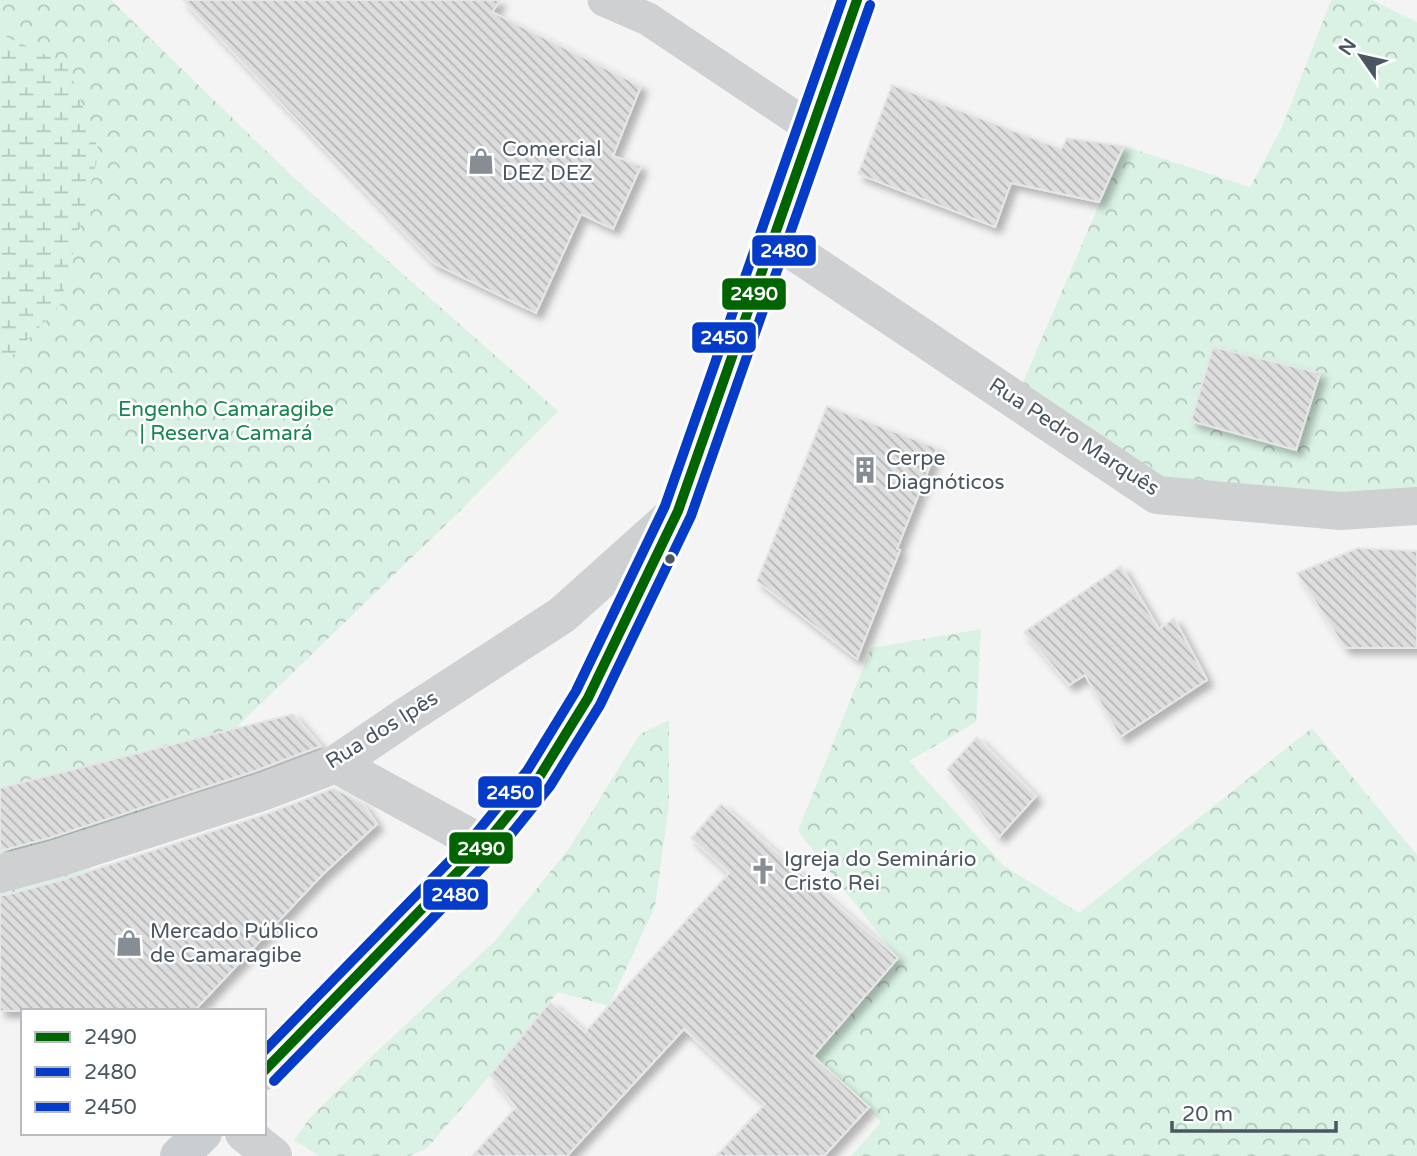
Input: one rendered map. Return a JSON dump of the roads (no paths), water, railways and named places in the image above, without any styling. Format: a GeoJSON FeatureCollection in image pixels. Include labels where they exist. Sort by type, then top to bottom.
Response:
{"type":"FeatureCollection","features":[{"type":"Feature","properties":{"kind":"main road"},"geometry":{"type":"LineString","coordinates":[[266,1069],[484,845],[538,779],[588,698],[678,511],[857,0]]}},
{"type":"Feature","properties":{"kind":"main road"},"geometry":{"type":"LineString","coordinates":[[179,1156],[200,1135]]}},
{"type":"Feature","properties":{"kind":"street","name":"Rua Pedro Marquês"},"geometry":{"type":"LineString","coordinates":[[774,238],[1157,495],[1341,511],[1417,506]]}},
{"type":"Feature","properties":{"kind":"street","name":"Rua dos Ipês"},"geometry":{"type":"LineString","coordinates":[[0,874],[55,859],[262,792],[336,764],[562,615],[678,511]]}},
{"type":"Feature","properties":{"kind":"street"},"geometry":{"type":"LineString","coordinates":[[336,764],[484,845]]}},
{"type":"Feature","properties":{"kind":"street"},"geometry":{"type":"LineString","coordinates":[[247,1135],[273,1156]]}},
{"type":"Feature","properties":{"kind":"lane"},"geometry":{"type":"LineString","coordinates":[[604,0],[648,19],[811,128]]}},
{"type":"Feature","properties":{"kind":"place","name":"Comercial DEZ DEZ"},"geometry":{"type":"Point","coordinates":[481,161]}},
{"type":"Feature","properties":{"kind":"place","name":"Cerpe Diagnóticos"},"geometry":{"type":"Point","coordinates":[865,470]}},
{"type":"Feature","properties":{"kind":"place","name":"Igreja do Seminário Cristo Rei"},"geometry":{"type":"Point","coordinates":[763,871]}},
{"type":"Feature","properties":{"kind":"place","name":"Mercado Público de Camaragibe"},"geometry":{"type":"Point","coordinates":[129,943]}},
{"type":"Feature","properties":{"kind":"park label","name":"Engenho Camaragibe | Reserva Camará"},"geometry":{"type":"Point","coordinates":[226,421]}}]}
